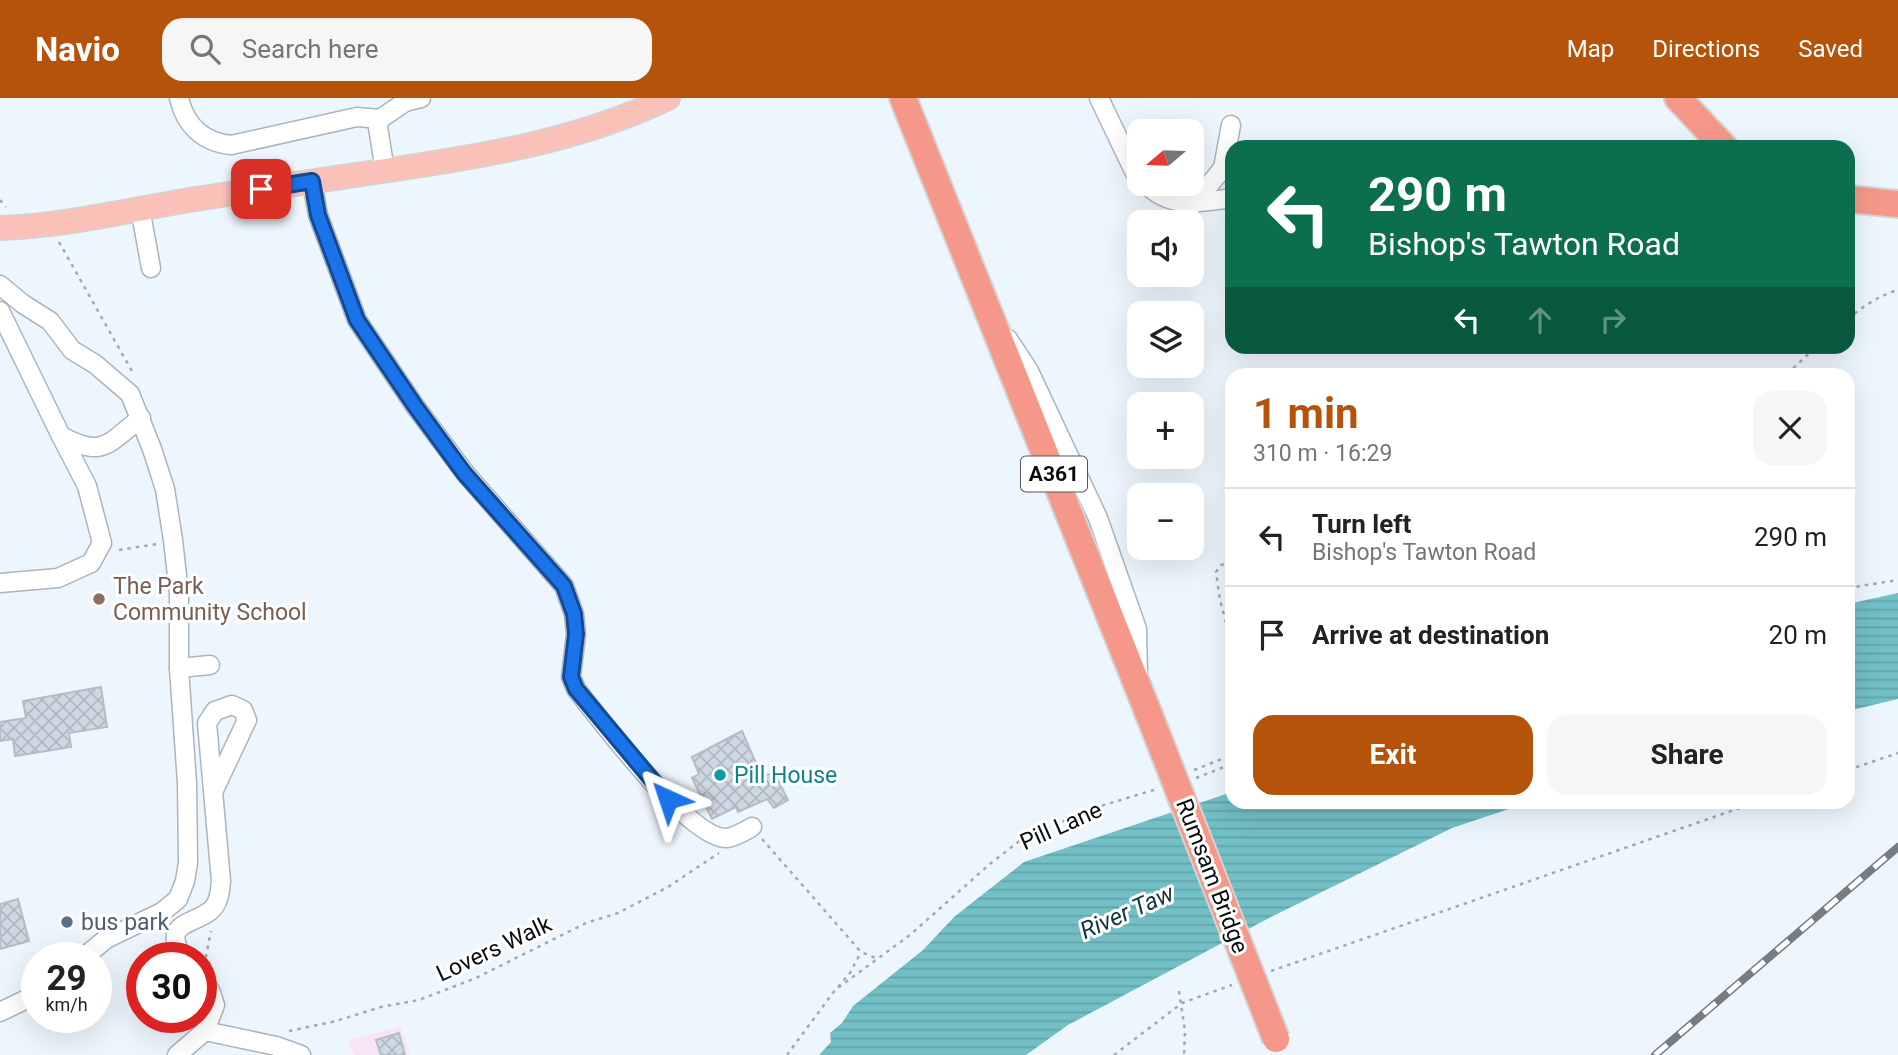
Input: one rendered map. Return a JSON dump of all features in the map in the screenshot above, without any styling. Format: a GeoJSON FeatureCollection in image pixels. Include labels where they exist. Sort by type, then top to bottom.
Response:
{"type":"FeatureCollection","features":[{"type":"Feature","properties":{"kind":"highway","name":"Rumsam Bridge"},"geometry":{"type":"LineString","coordinates":[[903,98],[1279,1047]]}},
{"type":"Feature","properties":{"kind":"highway"},"geometry":{"type":"LineString","coordinates":[[1678,98],[1717,140]]}},
{"type":"Feature","properties":{"kind":"highway"},"geometry":{"type":"LineString","coordinates":[[1855,200],[1898,204]]}},
{"type":"Feature","properties":{"kind":"main road"},"geometry":{"type":"LineString","coordinates":[[0,228],[22,228],[312,181],[445,163],[548,141],[662,99]]}},
{"type":"Feature","properties":{"kind":"street"},"geometry":{"type":"LineString","coordinates":[[179,98],[183,112],[195,130],[221,144],[231,145],[357,117],[380,120]]}},
{"type":"Feature","properties":{"kind":"street"},"geometry":{"type":"LineString","coordinates":[[385,171],[378,127],[380,120],[405,102],[421,98]]}},
{"type":"Feature","properties":{"kind":"street"},"geometry":{"type":"LineString","coordinates":[[1099,98],[1127,155]]}},
{"type":"Feature","properties":{"kind":"street"},"geometry":{"type":"LineString","coordinates":[[1228,140],[1231,125]]}},
{"type":"Feature","properties":{"kind":"street"},"geometry":{"type":"LineString","coordinates":[[1194,204],[1223,168],[1225,157]]}},
{"type":"Feature","properties":{"kind":"street"},"geometry":{"type":"LineString","coordinates":[[312,181],[318,215],[357,320],[464,473],[564,586],[574,614],[576,634],[571,677],[576,689],[668,799],[699,826],[717,836],[727,838],[752,827]]}},
{"type":"Feature","properties":{"kind":"street"},"geometry":{"type":"LineString","coordinates":[[1166,196],[1174,201],[1194,204],[1225,199]]}},
{"type":"Feature","properties":{"kind":"street"},"geometry":{"type":"LineString","coordinates":[[139,208],[151,268]]}},
{"type":"Feature","properties":{"kind":"street"},"geometry":{"type":"LineString","coordinates":[[0,285],[50,321],[72,350],[95,364],[130,394],[165,489],[173,540],[179,594],[179,668],[187,783],[188,863],[185,881],[178,899],[162,912],[102,942]]}},
{"type":"Feature","properties":{"kind":"street"},"geometry":{"type":"LineString","coordinates":[[0,311],[87,486],[103,543],[92,564],[58,578],[0,583]]}},
{"type":"Feature","properties":{"kind":"street"},"geometry":{"type":"LineString","coordinates":[[61,436],[96,448],[109,444],[141,418]]}},
{"type":"Feature","properties":{"kind":"street"},"geometry":{"type":"LineString","coordinates":[[179,668],[210,665]]}},
{"type":"Feature","properties":{"kind":"street"},"geometry":{"type":"LineString","coordinates":[[175,942],[179,928],[209,912],[219,897],[221,881],[214,790]]}},
{"type":"Feature","properties":{"kind":"street"},"geometry":{"type":"LineString","coordinates":[[0,1012],[21,1002]]}},
{"type":"Feature","properties":{"kind":"street"},"geometry":{"type":"LineString","coordinates":[[177,1055],[203,1033]]}},
{"type":"Feature","properties":{"kind":"street"},"geometry":{"type":"LineString","coordinates":[[214,1033],[276,1046],[301,1055]]}},
{"type":"Feature","properties":{"kind":"path"},"geometry":{"type":"LineString","coordinates":[[1855,314],[1879,298],[1898,290]]}},
{"type":"Feature","properties":{"kind":"path"},"geometry":{"type":"LineString","coordinates":[[1793,368],[1808,354]]}},
{"type":"Feature","properties":{"kind":"path"},"geometry":{"type":"LineString","coordinates":[[103,543],[113,550],[173,540]]}},
{"type":"Feature","properties":{"kind":"path"},"geometry":{"type":"LineString","coordinates":[[1225,564],[1216,572],[1225,619]]}},
{"type":"Feature","properties":{"kind":"path"},"geometry":{"type":"LineString","coordinates":[[1855,587],[1898,580]]}},
{"type":"Feature","properties":{"kind":"path"},"geometry":{"type":"LineString","coordinates":[[1855,768],[1898,753]]}},
{"type":"Feature","properties":{"kind":"path"},"geometry":{"type":"LineString","coordinates":[[1191,771],[1225,758]]}},
{"type":"Feature","properties":{"kind":"path"},"geometry":{"type":"LineString","coordinates":[[1194,778],[1225,767]]}},
{"type":"Feature","properties":{"kind":"path","name":"Pill Lane"},"geometry":{"type":"LineString","coordinates":[[835,990],[878,959],[1022,839],[1094,808],[1166,785]]}},
{"type":"Feature","properties":{"kind":"path"},"geometry":{"type":"LineString","coordinates":[[1270,971],[1737,809]]}},
{"type":"Feature","properties":{"kind":"path"},"geometry":{"type":"LineString","coordinates":[[752,827],[861,952],[878,959]]}},
{"type":"Feature","properties":{"kind":"path","name":"Lovers Walk"},"geometry":{"type":"LineString","coordinates":[[287,1032],[381,1007],[419,1000],[476,978],[586,923],[618,913],[668,887],[719,853],[727,838]]}},
{"type":"Feature","properties":{"kind":"path"},"geometry":{"type":"LineString","coordinates":[[787,1055],[849,973],[861,952]]}},
{"type":"Feature","properties":{"kind":"path"},"geometry":{"type":"LineString","coordinates":[[1114,1055],[1182,1003],[1232,985]]}},
{"type":"Feature","properties":{"kind":"path"},"geometry":{"type":"LineString","coordinates":[[1179,991],[1185,1031],[1184,1055]]}},
{"type":"Feature","properties":{"kind":"shaded area"},"geometry":{"type":"Polygon","coordinates":[[[400,1026],[410,1055],[354,1055],[347,1041],[400,1026]]]}},
{"type":"Feature","properties":{"kind":"water"},"geometry":{"type":"Polygon","coordinates":[[[1898,593],[1898,699],[1855,709],[1855,602],[1898,593]]]}},
{"type":"Feature","properties":{"kind":"water","name":"River Taw"},"geometry":{"type":"Polygon","coordinates":[[[1225,794],[1225,809],[1509,809],[1452,828],[1271,917],[1068,1025],[1026,1055],[819,1055],[831,1042],[830,1033],[842,1023],[853,1006],[923,950],[954,917],[1024,862],[1225,794]]]}},
{"type":"Feature","properties":{"kind":"building"},"geometry":{"type":"Polygon","coordinates":[[[101,687],[107,727],[69,733],[71,747],[15,756],[13,739],[0,741],[0,722],[26,718],[23,701],[101,687]]]}},
{"type":"Feature","properties":{"kind":"building","name":"Pill House"},"geometry":{"type":"Polygon","coordinates":[[[742,731],[762,777],[774,772],[788,800],[774,808],[767,799],[738,812],[736,807],[712,819],[692,778],[699,774],[692,757],[742,731]]]}},
{"type":"Feature","properties":{"kind":"building"},"geometry":{"type":"Polygon","coordinates":[[[18,899],[29,941],[0,949],[0,904],[18,899]]]}},
{"type":"Feature","properties":{"kind":"building"},"geometry":{"type":"Polygon","coordinates":[[[399,1033],[405,1055],[381,1055],[376,1040],[399,1033]]]}},
{"type":"Feature","properties":{"kind":"railway"},"geometry":{"type":"LineString","coordinates":[[1655,1055],[1898,847]]}},
{"type":"Feature","properties":{"kind":"place","name":"The Park Community School"},"geometry":{"type":"Point","coordinates":[99,599]}},
{"type":"Feature","properties":{"kind":"place","name":"Pill House"},"geometry":{"type":"Point","coordinates":[720,775]}},
{"type":"Feature","properties":{"kind":"place","name":"bus park"},"geometry":{"type":"Point","coordinates":[67,922]}},
{"type":"Feature","properties":{"kind":"route"},"geometry":{"type":"LineString","coordinates":[[261,189],[312,181],[318,215],[357,320],[464,473],[564,586],[574,614],[576,634],[571,677],[576,689],[668,799]]}}]}
